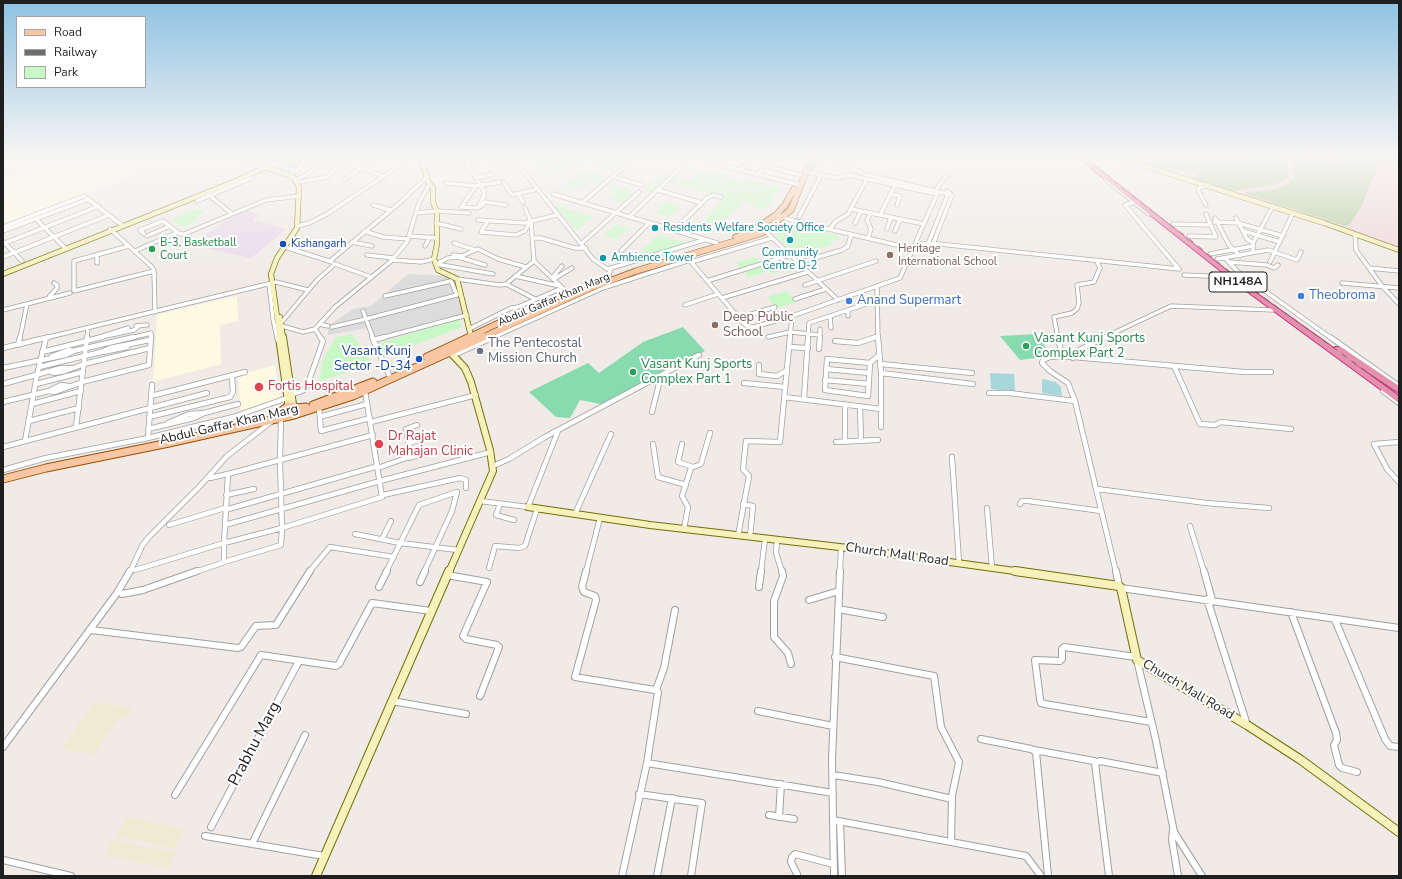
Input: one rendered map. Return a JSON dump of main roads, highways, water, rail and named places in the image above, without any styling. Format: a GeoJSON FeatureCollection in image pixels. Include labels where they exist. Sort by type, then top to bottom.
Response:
{"type":"FeatureCollection","features":[{"type":"Feature","properties":{"kind":"highway","name":"NH148A"},"geometry":{"type":"LineString","coordinates":[[1131,199],[1225,264],[1319,336],[1399,390]]}},
{"type":"Feature","properties":{"kind":"highway","name":"NH148A"},"geometry":{"type":"LineString","coordinates":[[1138,199],[1189,236],[1217,260],[1225,264],[1399,400]]}},
{"type":"Feature","properties":{"kind":"main road","name":"Abdul Gaffar Khan Marg"},"geometry":{"type":"LineString","coordinates":[[3,479],[46,468],[169,443],[278,417],[347,393],[450,351],[470,336],[567,292],[668,255],[717,243],[749,232],[776,215],[790,199]]}},
{"type":"Feature","properties":{"kind":"main road","name":"Abdul Gaffar Khan Marg"},"geometry":{"type":"LineString","coordinates":[[292,411],[319,408],[365,394],[450,351],[570,296],[628,277],[689,260],[756,235],[765,231],[783,218],[790,210],[794,199]]}},
{"type":"Feature","properties":{"kind":"main road","name":"Abdul Gaffar Khan Marg"},"geometry":{"type":"LineString","coordinates":[[3,476],[55,462],[278,417]]}},
{"type":"Feature","properties":{"kind":"water"},"geometry":{"type":"Polygon","coordinates":[[[990,373],[1014,374],[1015,392],[991,389],[990,373]]]}},
{"type":"Feature","properties":{"kind":"water"},"geometry":{"type":"Polygon","coordinates":[[[1042,379],[1056,382],[1061,387],[1062,396],[1042,393],[1042,379]]]}},
{"type":"Feature","properties":{"kind":"railway"},"geometry":{"type":"LineString","coordinates":[[1136,199],[1186,236],[1241,281],[1399,395]]}},
{"type":"Feature","properties":{"kind":"place","name":"Residents Welfare Society Office"},"geometry":{"type":"Point","coordinates":[655,228]}},
{"type":"Feature","properties":{"kind":"place","name":"Community Centre D-2"},"geometry":{"type":"Point","coordinates":[790,240]}},
{"type":"Feature","properties":{"kind":"place","name":"Kishangarh"},"geometry":{"type":"Point","coordinates":[283,244]}},
{"type":"Feature","properties":{"kind":"place","name":"B-3, Basketball Court"},"geometry":{"type":"Point","coordinates":[152,249]}},
{"type":"Feature","properties":{"kind":"place","name":"Heritage International School"},"geometry":{"type":"Point","coordinates":[890,255]}},
{"type":"Feature","properties":{"kind":"place","name":"Ambience Tower"},"geometry":{"type":"Point","coordinates":[603,258]}},
{"type":"Feature","properties":{"kind":"place","name":"Theobroma"},"geometry":{"type":"Point","coordinates":[1301,296]}},
{"type":"Feature","properties":{"kind":"place","name":"Anand Supermart"},"geometry":{"type":"Point","coordinates":[849,301]}},
{"type":"Feature","properties":{"kind":"place","name":"Deep Public School"},"geometry":{"type":"Point","coordinates":[715,325]}},
{"type":"Feature","properties":{"kind":"place","name":"Vasant Kunj Sports Complex Part 2"},"geometry":{"type":"Point","coordinates":[1026,346]}},
{"type":"Feature","properties":{"kind":"place","name":"The Pentecostal Mission Church"},"geometry":{"type":"Point","coordinates":[480,351]}},
{"type":"Feature","properties":{"kind":"place","name":"Vasant Kunj Sector -D-34"},"geometry":{"type":"Point","coordinates":[419,359]}},
{"type":"Feature","properties":{"kind":"place","name":"Vasant Kunj Sports Complex Part 1"},"geometry":{"type":"Point","coordinates":[633,372]}},
{"type":"Feature","properties":{"kind":"place","name":"Fortis Hospital"},"geometry":{"type":"Point","coordinates":[259,387]}},
{"type":"Feature","properties":{"kind":"place","name":"Dr Rajat Mahajan Clinic"},"geometry":{"type":"Point","coordinates":[379,444]}}]}
